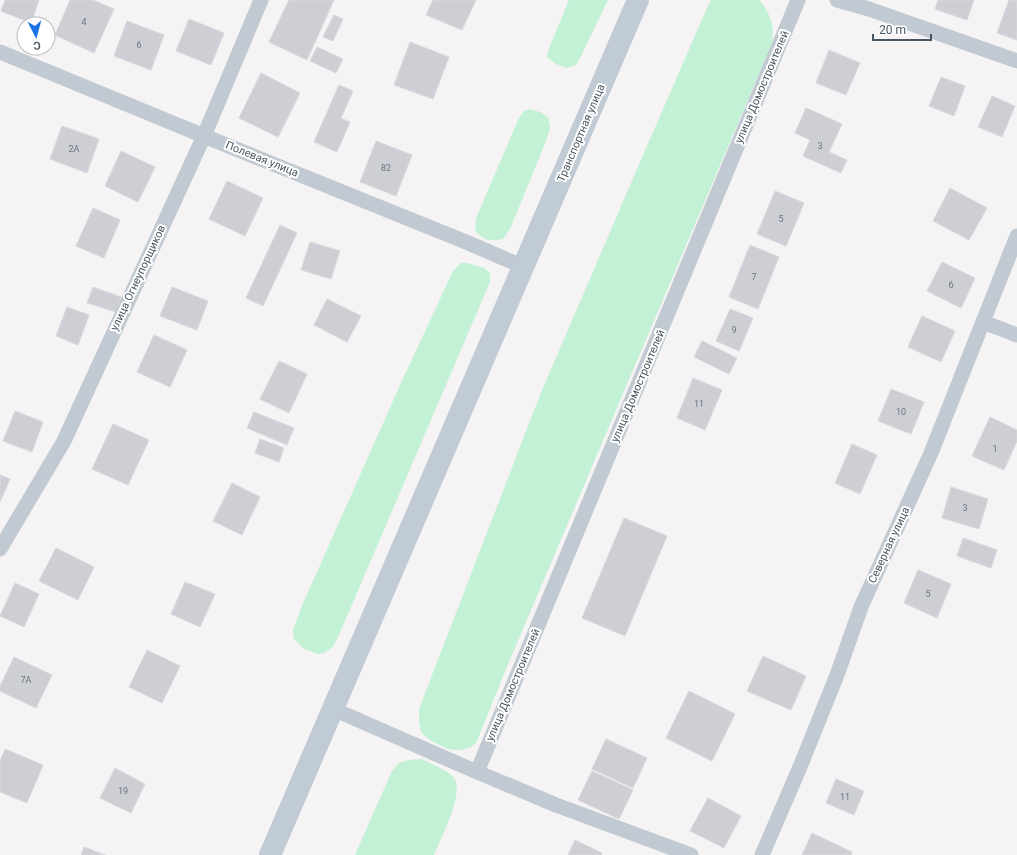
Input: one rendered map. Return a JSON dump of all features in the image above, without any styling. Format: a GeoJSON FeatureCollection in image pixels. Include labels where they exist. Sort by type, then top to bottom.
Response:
{"type":"FeatureCollection","features":[{"type":"Feature","properties":{"kind":"main road","name":"Транспортная улица"},"geometry":{"type":"LineString","coordinates":[[270,855],[638,0]]}},
{"type":"Feature","properties":{"kind":"street","name":"улица Огнеупорщиков"},"geometry":{"type":"LineString","coordinates":[[0,549],[64,441],[204,136],[261,0]]}},
{"type":"Feature","properties":{"kind":"street","name":"улица Домостроителей"},"geometry":{"type":"LineString","coordinates":[[477,772],[798,0]]}},
{"type":"Feature","properties":{"kind":"street"},"geometry":{"type":"LineString","coordinates":[[837,0],[869,9],[1017,61]]}},
{"type":"Feature","properties":{"kind":"street","name":"Полевая улица"},"geometry":{"type":"LineString","coordinates":[[0,52],[524,267]]}},
{"type":"Feature","properties":{"kind":"street","name":"Северная улица"},"geometry":{"type":"LineString","coordinates":[[762,855],[800,767],[861,607],[931,453],[1017,236]]}},
{"type":"Feature","properties":{"kind":"street"},"geometry":{"type":"LineString","coordinates":[[983,322],[1017,335]]}},
{"type":"Feature","properties":{"kind":"street"},"geometry":{"type":"LineString","coordinates":[[333,709],[477,772],[556,804],[691,855]]}},
{"type":"Feature","properties":{"kind":"green space"},"geometry":{"type":"Polygon","coordinates":[[[569,0],[608,0],[576,65],[567,68],[556,64],[547,57],[549,48],[569,0]]]}},
{"type":"Feature","properties":{"kind":"green space"},"geometry":{"type":"Polygon","coordinates":[[[711,0],[759,0],[770,18],[773,30],[772,43],[476,743],[469,748],[460,750],[447,749],[430,740],[421,732],[419,709],[540,395],[711,0]]]}},
{"type":"Feature","properties":{"kind":"green space"},"geometry":{"type":"Polygon","coordinates":[[[530,109],[540,112],[548,117],[550,128],[546,141],[510,229],[503,239],[494,240],[484,238],[475,230],[476,218],[519,118],[524,111],[530,109]]]}},
{"type":"Feature","properties":{"kind":"green space"},"geometry":{"type":"Polygon","coordinates":[[[461,263],[467,263],[484,268],[490,273],[490,282],[333,647],[324,653],[318,654],[304,649],[294,639],[293,630],[301,608],[401,383],[453,271],[461,263]]]}},
{"type":"Feature","properties":{"kind":"green space"},"geometry":{"type":"Polygon","coordinates":[[[422,759],[448,772],[454,778],[457,785],[454,805],[434,855],[355,855],[392,771],[399,763],[408,760],[422,759]]]}},
{"type":"Feature","properties":{"kind":"building"},"geometry":{"type":"Polygon","coordinates":[[[5,0],[39,0],[33,16],[16,17],[1,11],[5,0]]]}},
{"type":"Feature","properties":{"kind":"building"},"geometry":{"type":"Polygon","coordinates":[[[70,0],[93,0],[114,9],[94,53],[56,35],[70,0]]]}},
{"type":"Feature","properties":{"kind":"building"},"geometry":{"type":"Polygon","coordinates":[[[289,0],[334,0],[307,60],[269,42],[289,0]]]}},
{"type":"Feature","properties":{"kind":"building"},"geometry":{"type":"Polygon","coordinates":[[[433,0],[476,0],[462,30],[426,15],[433,0]]]}},
{"type":"Feature","properties":{"kind":"building"},"geometry":{"type":"Polygon","coordinates":[[[938,0],[974,0],[967,20],[935,9],[938,0]]]}},
{"type":"Feature","properties":{"kind":"building"},"geometry":{"type":"Polygon","coordinates":[[[1009,0],[1017,0],[1017,40],[997,33],[1009,0]]]}},
{"type":"Feature","properties":{"kind":"building"},"geometry":{"type":"Polygon","coordinates":[[[334,15],[343,19],[333,41],[323,37],[334,15]]]}},
{"type":"Feature","properties":{"kind":"building"},"geometry":{"type":"Polygon","coordinates":[[[189,19],[224,33],[211,65],[176,51],[189,19]]]}},
{"type":"Feature","properties":{"kind":"building"},"geometry":{"type":"Polygon","coordinates":[[[127,21],[164,35],[151,70],[114,56],[127,21]]]}},
{"type":"Feature","properties":{"kind":"building"},"geometry":{"type":"Polygon","coordinates":[[[410,42],[449,57],[433,99],[394,85],[410,42]]]}},
{"type":"Feature","properties":{"kind":"building"},"geometry":{"type":"Polygon","coordinates":[[[317,47],[343,59],[336,73],[310,61],[317,47]]]}},
{"type":"Feature","properties":{"kind":"building"},"geometry":{"type":"Polygon","coordinates":[[[829,50],[860,63],[846,95],[816,83],[829,50]]]}},
{"type":"Feature","properties":{"kind":"building"},"geometry":{"type":"Polygon","coordinates":[[[261,73],[300,93],[278,137],[239,118],[261,73]]]}},
{"type":"Feature","properties":{"kind":"building"},"geometry":{"type":"Polygon","coordinates":[[[941,77],[965,86],[954,116],[929,106],[941,77]]]}},
{"type":"Feature","properties":{"kind":"building"},"geometry":{"type":"Polygon","coordinates":[[[339,85],[353,91],[341,118],[350,122],[337,152],[314,142],[339,85]]]}},
{"type":"Feature","properties":{"kind":"building"},"geometry":{"type":"Polygon","coordinates":[[[992,96],[1015,106],[1002,137],[978,127],[992,96]]]}},
{"type":"Feature","properties":{"kind":"building"},"geometry":{"type":"Polygon","coordinates":[[[806,108],[842,124],[829,152],[847,160],[841,173],[803,156],[810,140],[795,133],[806,108]]]}},
{"type":"Feature","properties":{"kind":"building"},"geometry":{"type":"Polygon","coordinates":[[[62,126],[99,139],[87,173],[50,159],[62,126]]]}},
{"type":"Feature","properties":{"kind":"building"},"geometry":{"type":"Polygon","coordinates":[[[376,141],[412,155],[396,196],[360,182],[376,141]]]}},
{"type":"Feature","properties":{"kind":"building"},"geometry":{"type":"Polygon","coordinates":[[[121,151],[155,167],[138,202],[105,186],[121,151]]]}},
{"type":"Feature","properties":{"kind":"building"},"geometry":{"type":"Polygon","coordinates":[[[227,181],[263,198],[245,236],[209,219],[227,181]]]}},
{"type":"Feature","properties":{"kind":"building"},"geometry":{"type":"Polygon","coordinates":[[[950,188],[987,208],[969,240],[933,221],[950,188]]]}},
{"type":"Feature","properties":{"kind":"building"},"geometry":{"type":"Polygon","coordinates":[[[775,191],[804,203],[786,246],[757,234],[775,191]]]}},
{"type":"Feature","properties":{"kind":"building"},"geometry":{"type":"Polygon","coordinates":[[[93,208],[120,220],[104,258],[76,246],[93,208]]]}},
{"type":"Feature","properties":{"kind":"building"},"geometry":{"type":"Polygon","coordinates":[[[280,225],[297,233],[263,306],[246,298],[280,225]]]}},
{"type":"Feature","properties":{"kind":"building"},"geometry":{"type":"Polygon","coordinates":[[[310,242],[340,251],[331,279],[301,270],[310,242]]]}},
{"type":"Feature","properties":{"kind":"building"},"geometry":{"type":"Polygon","coordinates":[[[750,245],[779,257],[758,309],[729,297],[750,245]]]}},
{"type":"Feature","properties":{"kind":"building"},"geometry":{"type":"Polygon","coordinates":[[[942,262],[975,278],[961,308],[927,291],[942,262]]]}},
{"type":"Feature","properties":{"kind":"building"},"geometry":{"type":"Polygon","coordinates":[[[93,287],[121,297],[116,312],[87,303],[93,287]]]}},
{"type":"Feature","properties":{"kind":"building"},"geometry":{"type":"Polygon","coordinates":[[[172,287],[208,301],[197,330],[160,316],[172,287]]]}},
{"type":"Feature","properties":{"kind":"building"},"geometry":{"type":"Polygon","coordinates":[[[327,299],[361,316],[347,342],[314,325],[327,299]]]}},
{"type":"Feature","properties":{"kind":"building"},"geometry":{"type":"Polygon","coordinates":[[[67,307],[89,315],[78,345],[56,336],[67,307]]]}},
{"type":"Feature","properties":{"kind":"building"},"geometry":{"type":"Polygon","coordinates":[[[730,309],[753,318],[739,351],[716,341],[730,309]]]}},
{"type":"Feature","properties":{"kind":"building"},"geometry":{"type":"Polygon","coordinates":[[[922,316],[955,331],[941,362],[908,347],[922,316]]]}},
{"type":"Feature","properties":{"kind":"building"},"geometry":{"type":"Polygon","coordinates":[[[154,335],[187,350],[170,387],[137,372],[154,335]]]}},
{"type":"Feature","properties":{"kind":"building"},"geometry":{"type":"Polygon","coordinates":[[[702,341],[737,358],[729,374],[694,357],[702,341]]]}},
{"type":"Feature","properties":{"kind":"building"},"geometry":{"type":"Polygon","coordinates":[[[279,361],[307,374],[289,413],[260,399],[279,361]]]}},
{"type":"Feature","properties":{"kind":"building"},"geometry":{"type":"Polygon","coordinates":[[[693,378],[722,390],[705,430],[677,418],[693,378]]]}},
{"type":"Feature","properties":{"kind":"building"},"geometry":{"type":"Polygon","coordinates":[[[891,389],[924,402],[911,434],[878,421],[891,389]]]}},
{"type":"Feature","properties":{"kind":"building"},"geometry":{"type":"Polygon","coordinates":[[[15,411],[43,422],[32,452],[3,441],[15,411]]]}},
{"type":"Feature","properties":{"kind":"building"},"geometry":{"type":"Polygon","coordinates":[[[254,412],[294,428],[287,445],[247,428],[254,412]]]}},
{"type":"Feature","properties":{"kind":"building"},"geometry":{"type":"Polygon","coordinates":[[[990,417],[1017,430],[1017,441],[1004,470],[972,456],[990,417]]]}},
{"type":"Feature","properties":{"kind":"building"},"geometry":{"type":"Polygon","coordinates":[[[113,424],[149,440],[128,485],[92,469],[113,424]]]}},
{"type":"Feature","properties":{"kind":"building"},"geometry":{"type":"Polygon","coordinates":[[[260,439],[284,448],[279,462],[255,453],[260,439]]]}},
{"type":"Feature","properties":{"kind":"building"},"geometry":{"type":"Polygon","coordinates":[[[852,444],[877,455],[860,494],[835,483],[852,444]]]}},
{"type":"Feature","properties":{"kind":"building"},"geometry":{"type":"Polygon","coordinates":[[[0,475],[10,479],[0,502],[0,475]]]}},
{"type":"Feature","properties":{"kind":"building"},"geometry":{"type":"Polygon","coordinates":[[[232,483],[260,497],[242,535],[213,521],[232,483]]]}},
{"type":"Feature","properties":{"kind":"building"},"geometry":{"type":"Polygon","coordinates":[[[951,487],[988,499],[979,529],[942,518],[951,487]]]}},
{"type":"Feature","properties":{"kind":"building"},"geometry":{"type":"Polygon","coordinates":[[[624,518],[667,536],[625,636],[582,618],[624,518]]]}},
{"type":"Feature","properties":{"kind":"building"},"geometry":{"type":"Polygon","coordinates":[[[963,538],[997,550],[991,568],[957,556],[963,538]]]}},
{"type":"Feature","properties":{"kind":"building"},"geometry":{"type":"Polygon","coordinates":[[[56,548],[94,567],[78,600],[39,581],[56,548]]]}},
{"type":"Feature","properties":{"kind":"building"},"geometry":{"type":"Polygon","coordinates":[[[918,570],[951,584],[937,618],[904,603],[918,570]]]}},
{"type":"Feature","properties":{"kind":"building"},"geometry":{"type":"Polygon","coordinates":[[[185,582],[215,594],[200,627],[171,614],[185,582]]]}},
{"type":"Feature","properties":{"kind":"building"},"geometry":{"type":"Polygon","coordinates":[[[15,583],[39,594],[24,627],[0,616],[15,583]]]}},
{"type":"Feature","properties":{"kind":"building"},"geometry":{"type":"Polygon","coordinates":[[[147,650],[180,666],[162,703],[129,687],[147,650]]]}},
{"type":"Feature","properties":{"kind":"building"},"geometry":{"type":"Polygon","coordinates":[[[763,656],[806,676],[791,710],[747,691],[763,656]]]}},
{"type":"Feature","properties":{"kind":"building"},"geometry":{"type":"Polygon","coordinates":[[[14,657],[52,675],[36,708],[0,691],[0,686],[14,657]]]}},
{"type":"Feature","properties":{"kind":"building"},"geometry":{"type":"Polygon","coordinates":[[[689,691],[735,714],[712,761],[666,738],[689,691]]]}},
{"type":"Feature","properties":{"kind":"building"},"geometry":{"type":"Polygon","coordinates":[[[606,739],[647,758],[633,788],[592,769],[606,739]]]}},
{"type":"Feature","properties":{"kind":"building"},"geometry":{"type":"Polygon","coordinates":[[[5,749],[43,765],[27,803],[0,792],[0,761],[5,749]]]}},
{"type":"Feature","properties":{"kind":"building"},"geometry":{"type":"Polygon","coordinates":[[[115,768],[145,784],[131,813],[100,798],[115,768]]]}},
{"type":"Feature","properties":{"kind":"building"},"geometry":{"type":"Polygon","coordinates":[[[592,771],[633,790],[619,819],[578,800],[592,771]]]}},
{"type":"Feature","properties":{"kind":"building"},"geometry":{"type":"Polygon","coordinates":[[[836,779],[864,791],[854,815],[826,803],[836,779]]]}},
{"type":"Feature","properties":{"kind":"building"},"geometry":{"type":"Polygon","coordinates":[[[708,798],[741,816],[724,848],[690,831],[708,798]]]}},
{"type":"Feature","properties":{"kind":"building"},"geometry":{"type":"Polygon","coordinates":[[[812,833],[852,852],[851,855],[802,855],[812,833]]]}},
{"type":"Feature","properties":{"kind":"building"},"geometry":{"type":"Polygon","coordinates":[[[575,840],[602,853],[601,855],[568,855],[575,840]]]}},
{"type":"Feature","properties":{"kind":"building"},"geometry":{"type":"Polygon","coordinates":[[[84,847],[105,855],[81,855],[84,847]]]}}]}
